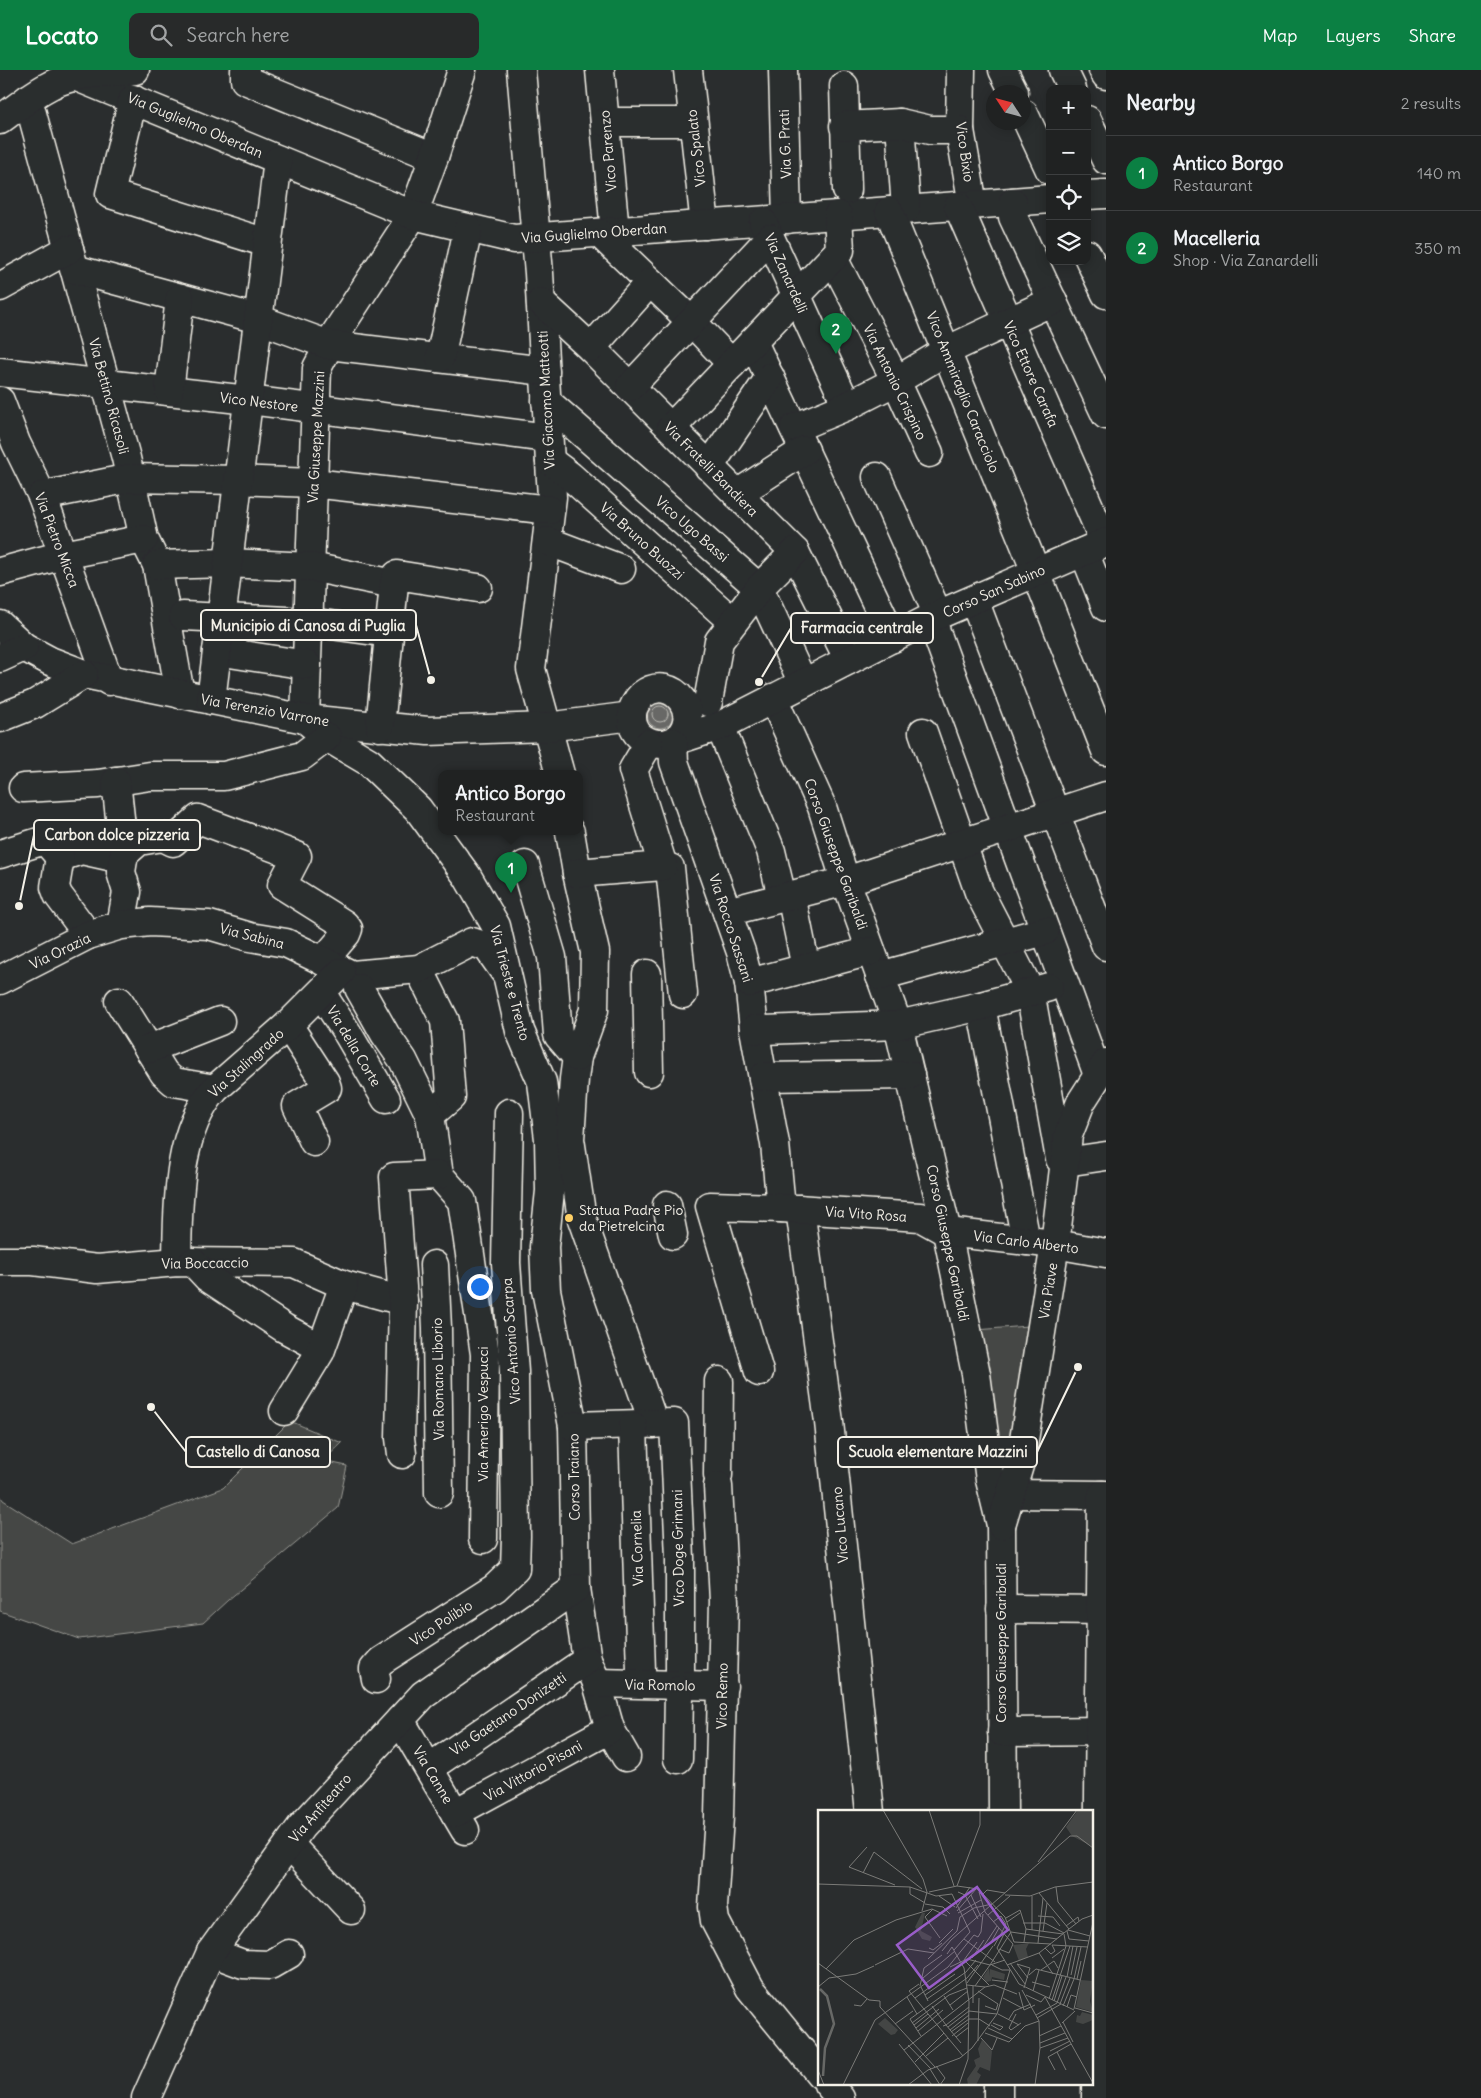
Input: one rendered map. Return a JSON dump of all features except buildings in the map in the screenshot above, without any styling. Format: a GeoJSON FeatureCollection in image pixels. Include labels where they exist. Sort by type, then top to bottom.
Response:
{"type":"FeatureCollection","features":[{"type":"Feature","properties":{"kind":"street"},"geometry":{"type":"LineString","coordinates":[[0,120],[52,84],[77,77],[135,70]]}},
{"type":"Feature","properties":{"kind":"street"},"geometry":{"type":"LineString","coordinates":[[245,70],[245,80],[434,157]]}},
{"type":"Feature","properties":{"kind":"street","name":"Via Giuseppe Mazzini"},"geometry":{"type":"LineString","coordinates":[[305,720],[317,368],[329,345],[413,215],[462,70]]}},
{"type":"Feature","properties":{"kind":"street","name":"Via Giacomo Matteotti"},"geometry":{"type":"LineString","coordinates":[[521,70],[541,302],[552,497],[531,669],[559,770]]}},
{"type":"Feature","properties":{"kind":"street","name":"Vico Parenzo"},"geometry":{"type":"LineString","coordinates":[[600,70],[605,122],[607,233]]}},
{"type":"Feature","properties":{"kind":"street","name":"Vico Spalato"},"geometry":{"type":"LineString","coordinates":[[688,70],[705,225]]}},
{"type":"Feature","properties":{"kind":"street","name":"Via G. Prati"},"geometry":{"type":"LineString","coordinates":[[773,226],[783,70]]}},
{"type":"Feature","properties":{"kind":"street","name":"Vico Bixio"},"geometry":{"type":"LineString","coordinates":[[961,70],[960,130],[965,205]]}},
{"type":"Feature","properties":{"kind":"street"},"geometry":{"type":"LineString","coordinates":[[1003,70],[1010,85]]}},
{"type":"Feature","properties":{"kind":"street"},"geometry":{"type":"LineString","coordinates":[[1064,70],[1070,85]]}},
{"type":"Feature","properties":{"kind":"street"},"geometry":{"type":"LineString","coordinates":[[1104,70],[1106,75]]}},
{"type":"Feature","properties":{"kind":"street","name":"Via Guglielmo Oberdan"},"geometry":{"type":"LineString","coordinates":[[77,77],[413,215],[514,239],[705,225],[773,226],[842,202],[897,210],[1046,199]]}},
{"type":"Feature","properties":{"kind":"street"},"geometry":{"type":"LineString","coordinates":[[671,428],[840,250],[844,86]]}},
{"type":"Feature","properties":{"kind":"street","name":"Via Bettino Ricasoli"},"geometry":{"type":"LineString","coordinates":[[28,99],[106,384],[144,538],[156,565],[180,694]]}},
{"type":"Feature","properties":{"kind":"street"},"geometry":{"type":"LineString","coordinates":[[133,99],[110,194],[267,243]]}},
{"type":"Feature","properties":{"kind":"street"},"geometry":{"type":"LineString","coordinates":[[605,122],[693,122]]}},
{"type":"Feature","properties":{"kind":"street"},"geometry":{"type":"LineString","coordinates":[[844,126],[900,123],[930,130],[960,130]]}},
{"type":"Feature","properties":{"kind":"street","name":"Vico Ammiraglio Caracciolo"},"geometry":{"type":"LineString","coordinates":[[900,123],[897,210],[946,351],[1106,751]]}},
{"type":"Feature","properties":{"kind":"street"},"geometry":{"type":"LineString","coordinates":[[1091,128],[1106,160]]}},
{"type":"Feature","properties":{"kind":"street"},"geometry":{"type":"LineString","coordinates":[[1031,129],[1046,161]]}},
{"type":"Feature","properties":{"kind":"street"},"geometry":{"type":"LineString","coordinates":[[211,700],[278,160]]}},
{"type":"Feature","properties":{"kind":"street"},"geometry":{"type":"LineString","coordinates":[[1091,195],[1106,194]]}},
{"type":"Feature","properties":{"kind":"street"},"geometry":{"type":"LineString","coordinates":[[1013,202],[1014,217],[1106,416]]}},
{"type":"Feature","properties":{"kind":"street","name":"Vico Ettore Carafa"},"geometry":{"type":"LineString","coordinates":[[965,205],[1008,322],[1098,546],[1106,607]]}},
{"type":"Feature","properties":{"kind":"street"},"geometry":{"type":"LineString","coordinates":[[630,387],[691,321],[773,226]]}},
{"type":"Feature","properties":{"kind":"street","name":"Via Zanardelli"},"geometry":{"type":"LineString","coordinates":[[773,226],[796,297],[848,406]]}},
{"type":"Feature","properties":{"kind":"street"},"geometry":{"type":"LineString","coordinates":[[440,358],[468,229]]}},
{"type":"Feature","properties":{"kind":"street"},"geometry":{"type":"LineString","coordinates":[[607,233],[650,282],[732,364]]}},
{"type":"Feature","properties":{"kind":"street","name":"Via Antonio Crispino"},"geometry":{"type":"LineString","coordinates":[[833,258],[896,381],[929,453]]}},
{"type":"Feature","properties":{"kind":"street"},"geometry":{"type":"LineString","coordinates":[[0,287],[72,259],[180,298],[258,319],[329,345],[545,371]]}},
{"type":"Feature","properties":{"kind":"street"},"geometry":{"type":"LineString","coordinates":[[1091,262],[1106,294]]}},
{"type":"Feature","properties":{"kind":"street"},"geometry":{"type":"LineString","coordinates":[[591,348],[650,282]]}},
{"type":"Feature","properties":{"kind":"street"},"geometry":{"type":"LineString","coordinates":[[169,391],[180,298]]}},
{"type":"Feature","properties":{"kind":"street"},"geometry":{"type":"LineString","coordinates":[[737,494],[799,439],[848,406],[896,381],[946,351],[1053,301]]}},
{"type":"Feature","properties":{"kind":"street","name":"Via Fratelli Bandiera"},"geometry":{"type":"LineString","coordinates":[[541,302],[591,348],[795,552],[848,660]]}},
{"type":"Feature","properties":{"kind":"street"},"geometry":{"type":"LineString","coordinates":[[753,342],[893,638]]}},
{"type":"Feature","properties":{"kind":"street","name":"Vico Nestore"},"geometry":{"type":"LineString","coordinates":[[0,372],[316,409],[549,450]]}},
{"type":"Feature","properties":{"kind":"street"},"geometry":{"type":"LineString","coordinates":[[709,466],[770,377]]}},
{"type":"Feature","properties":{"kind":"street","name":"Via Pietro Micca"},"geometry":{"type":"LineString","coordinates":[[0,401],[8,446],[42,496],[63,555],[97,678]]}},
{"type":"Feature","properties":{"kind":"street","name":"Vico Ugo Bassi"},"geometry":{"type":"LineString","coordinates":[[546,401],[759,588],[803,683]]}},
{"type":"Feature","properties":{"kind":"street","name":"Via Bruno Buozzi"},"geometry":{"type":"LineString","coordinates":[[549,450],[570,476],[733,622]]}},
{"type":"Feature","properties":{"kind":"street"},"geometry":{"type":"LineString","coordinates":[[877,476],[934,617],[1045,931],[1102,1069]]}},
{"type":"Feature","properties":{"kind":"street"},"geometry":{"type":"LineString","coordinates":[[42,496],[130,478],[313,482],[550,510]]}},
{"type":"Feature","properties":{"kind":"street"},"geometry":{"type":"LineString","coordinates":[[0,572],[63,555],[144,538]]}},
{"type":"Feature","properties":{"kind":"street"},"geometry":{"type":"LineString","coordinates":[[547,541],[621,569]]}},
{"type":"Feature","properties":{"kind":"street","name":"Corso San Sabino"},"geometry":{"type":"LineString","coordinates":[[661,742],[720,726],[934,617],[1098,546]]}},
{"type":"Feature","properties":{"kind":"street"},"geometry":{"type":"LineString","coordinates":[[708,702],[719,641],[759,588],[795,552]]}},
{"type":"Feature","properties":{"kind":"street"},"geometry":{"type":"LineString","coordinates":[[156,565],[228,563],[310,566],[394,584]]}},
{"type":"Feature","properties":{"kind":"street"},"geometry":{"type":"LineString","coordinates":[[380,727],[394,584],[398,575],[478,588]]}},
{"type":"Feature","properties":{"kind":"street"},"geometry":{"type":"LineString","coordinates":[[974,600],[1106,946]]}},
{"type":"Feature","properties":{"kind":"street"},"geometry":{"type":"LineString","coordinates":[[184,616],[309,622],[389,633]]}},
{"type":"Feature","properties":{"kind":"street","name":"Via Terenzio Varrone"},"geometry":{"type":"LineString","coordinates":[[0,626],[12,652],[50,661],[97,678],[305,720],[428,731],[546,727],[632,716]]}},
{"type":"Feature","properties":{"kind":"street"},"geometry":{"type":"LineString","coordinates":[[217,651],[307,665]]}},
{"type":"Feature","properties":{"kind":"street"},"geometry":{"type":"LineString","coordinates":[[0,718],[97,678]]}},
{"type":"Feature","properties":{"kind":"street"},"geometry":{"type":"LineString","coordinates":[[679,696],[688,712],[688,721],[680,737],[661,742],[643,739],[634,729],[632,716],[637,701],[649,691],[665,690],[679,696],[708,702],[761,704]]}},
{"type":"Feature","properties":{"kind":"street","name":"Corso Giuseppe Garibaldi"},"geometry":{"type":"LineString","coordinates":[[761,704],[822,807],[846,882],[898,1025],[947,1232],[976,1374],[990,1480],[1000,1525],[1003,1810]]}},
{"type":"Feature","properties":{"kind":"street","name":"Via Trieste e Trento"},"geometry":{"type":"LineString","coordinates":[[305,720],[327,737],[369,762],[418,810],[467,876],[496,926],[520,1031],[542,1082],[559,1139]]}},
{"type":"Feature","properties":{"kind":"street"},"geometry":{"type":"LineString","coordinates":[[720,726],[771,851],[787,896],[806,968]]}},
{"type":"Feature","properties":{"kind":"street"},"geometry":{"type":"LineString","coordinates":[[923,732],[979,892],[1030,991],[1060,1159],[1065,1162],[1106,1156]]}},
{"type":"Feature","properties":{"kind":"street"},"geometry":{"type":"LineString","coordinates":[[23,788],[116,781],[150,776],[224,776],[302,756],[327,737]]}},
{"type":"Feature","properties":{"kind":"street"},"geometry":{"type":"LineString","coordinates":[[661,742],[633,770],[664,866]]}},
{"type":"Feature","properties":{"kind":"street","name":"Via Rocco Sassani"},"geometry":{"type":"LineString","coordinates":[[661,742],[674,762],[750,983],[754,1028],[775,1144],[790,1208]]}},
{"type":"Feature","properties":{"kind":"street"},"geometry":{"type":"LineString","coordinates":[[116,781],[124,854],[121,872],[127,892],[122,925]]}},
{"type":"Feature","properties":{"kind":"street"},"geometry":{"type":"LineString","coordinates":[[727,912],[846,882],[1106,796]]}},
{"type":"Feature","properties":{"kind":"street","name":"Via Stalingrado"},"geometry":{"type":"LineString","coordinates":[[124,854],[139,841],[163,837],[173,842],[198,819],[297,856],[282,885],[344,924],[348,929],[341,973],[288,1025],[205,1100],[187,1144],[179,1202],[185,1262]]}},
{"type":"Feature","properties":{"kind":"street"},"geometry":{"type":"LineString","coordinates":[[571,835],[595,952],[594,1010],[576,1068],[559,1139],[578,1186],[582,1219],[654,1424],[573,1426]]}},
{"type":"Feature","properties":{"kind":"street"},"geometry":{"type":"LineString","coordinates":[[0,854],[45,840],[60,857]]}},
{"type":"Feature","properties":{"kind":"street"},"geometry":{"type":"LineString","coordinates":[[60,857],[82,850],[109,856],[124,854]]}},
{"type":"Feature","properties":{"kind":"street"},"geometry":{"type":"LineString","coordinates":[[60,857],[55,887],[58,895],[88,935]]}},
{"type":"Feature","properties":{"kind":"street"},"geometry":{"type":"LineString","coordinates":[[525,865],[552,957],[558,1035],[576,1068]]}},
{"type":"Feature","properties":{"kind":"street"},"geometry":{"type":"LineString","coordinates":[[577,873],[664,866],[670,868],[683,994]]}},
{"type":"Feature","properties":{"kind":"street","name":"Via Sabina"},"geometry":{"type":"LineString","coordinates":[[122,925],[150,922],[209,925],[250,937],[286,944],[341,973],[352,975],[419,969],[472,942],[487,947],[506,973]]}},
{"type":"Feature","properties":{"kind":"street","name":"Via Orazia"},"geometry":{"type":"LineString","coordinates":[[0,980],[88,935],[122,925]]}},
{"type":"Feature","properties":{"kind":"street"},"geometry":{"type":"LineString","coordinates":[[750,983],[806,968],[875,964],[1004,941],[1045,931]]}},
{"type":"Feature","properties":{"kind":"street"},"geometry":{"type":"LineString","coordinates":[[419,969],[445,1022],[451,1097],[430,1115]]}},
{"type":"Feature","properties":{"kind":"street"},"geometry":{"type":"LineString","coordinates":[[341,973],[403,1060],[430,1115],[439,1175],[394,1177],[403,1301],[400,1438],[402,1454]]}},
{"type":"Feature","properties":{"kind":"street"},"geometry":{"type":"LineString","coordinates":[[647,974],[649,1072]]}},
{"type":"Feature","properties":{"kind":"street"},"geometry":{"type":"LineString","coordinates":[[754,1028],[764,1030],[898,1025],[981,1006],[1030,991],[1065,983]]}},
{"type":"Feature","properties":{"kind":"street","name":"Via della Corte"},"geometry":{"type":"LineString","coordinates":[[321,993],[348,1034],[386,1099]]}},
{"type":"Feature","properties":{"kind":"street"},"geometry":{"type":"LineString","coordinates":[[119,1001],[164,1073],[174,1082],[215,1089]]}},
{"type":"Feature","properties":{"kind":"street"},"geometry":{"type":"LineString","coordinates":[[981,1006],[1026,1241]]}},
{"type":"Feature","properties":{"kind":"street"},"geometry":{"type":"LineString","coordinates":[[149,1049],[220,1021]]}},
{"type":"Feature","properties":{"kind":"street"},"geometry":{"type":"LineString","coordinates":[[288,1025],[326,1082],[327,1088],[296,1106],[314,1142]]}},
{"type":"Feature","properties":{"kind":"street"},"geometry":{"type":"LineString","coordinates":[[542,1082],[576,1068]]}},
{"type":"Feature","properties":{"kind":"street","name":"Via Piave"},"geometry":{"type":"LineString","coordinates":[[1000,1525],[1022,1459],[1055,1244],[1068,1135],[1081,1102],[1102,1069]]}},
{"type":"Feature","properties":{"kind":"street"},"geometry":{"type":"LineString","coordinates":[[763,1077],[910,1075]]}},
{"type":"Feature","properties":{"kind":"street","name":"Vico Antonio Scarpa"},"geometry":{"type":"LineString","coordinates":[[509,1113],[506,1263],[514,1372],[516,1443],[514,1477],[515,1569]]}},
{"type":"Feature","properties":{"kind":"street","name":"Corso Traiano"},"geometry":{"type":"LineString","coordinates":[[559,1139],[550,1190],[544,1247],[546,1290],[573,1426],[576,1588],[592,1672],[610,1729],[626,1757]]}},
{"type":"Feature","properties":{"kind":"street","name":"Via Amerigo Vespucci"},"geometry":{"type":"LineString","coordinates":[[439,1175],[462,1200],[484,1354],[483,1539]]}},
{"type":"Feature","properties":{"kind":"street"},"geometry":{"type":"LineString","coordinates":[[550,1190],[578,1186]]}},
{"type":"Feature","properties":{"kind":"street"},"geometry":{"type":"LineString","coordinates":[[667,1205],[673,1235]]}},
{"type":"Feature","properties":{"kind":"street","name":"Via Vito Rosa"},"geometry":{"type":"LineString","coordinates":[[759,1372],[710,1206],[790,1208],[920,1218],[947,1232]]}},
{"type":"Feature","properties":{"kind":"street","name":"Vico Lucano"},"geometry":{"type":"LineString","coordinates":[[790,1208],[829,1422],[870,1810]]}},
{"type":"Feature","properties":{"kind":"street","name":"Via Carlo Alberto"},"geometry":{"type":"LineString","coordinates":[[947,1232],[1055,1244],[1106,1253]]}},
{"type":"Feature","properties":{"kind":"street","name":"Via Boccaccio"},"geometry":{"type":"LineString","coordinates":[[0,1261],[33,1261],[97,1269],[185,1262],[294,1264],[344,1285],[403,1301]]}},
{"type":"Feature","properties":{"kind":"street"},"geometry":{"type":"LineString","coordinates":[[185,1262],[284,1328],[322,1348]]}},
{"type":"Feature","properties":{"kind":"street","name":"Via Romano Liborio"},"geometry":{"type":"LineString","coordinates":[[434,1265],[437,1328],[439,1493]]}},
{"type":"Feature","properties":{"kind":"street"},"geometry":{"type":"LineString","coordinates":[[284,1411],[322,1348],[344,1285]]}},
{"type":"Feature","properties":{"kind":"street","name":"Vico Remo"},"geometry":{"type":"LineString","coordinates":[[719,1381],[718,1481],[724,1601],[719,1817],[713,1907],[715,1921],[750,1988],[818,2072]]}},
{"type":"Feature","properties":{"kind":"street","name":"Via Cornelia"},"geometry":{"type":"LineString","coordinates":[[641,1671],[654,1424]]}},
{"type":"Feature","properties":{"kind":"street","name":"Vico Doge Grimani"},"geometry":{"type":"LineString","coordinates":[[654,1424],[680,1558],[678,1759]]}},
{"type":"Feature","properties":{"kind":"street"},"geometry":{"type":"LineString","coordinates":[[1010,1494],[1104,1495],[1103,1731],[1096,2098]]}},
{"type":"Feature","properties":{"kind":"street","name":"Vico Polibio"},"geometry":{"type":"LineString","coordinates":[[376,1679],[374,1669],[381,1662],[496,1588],[515,1569]]}},
{"type":"Feature","properties":{"kind":"street","name":"Via Anfiteatro"},"geometry":{"type":"LineString","coordinates":[[146,2098],[211,1952],[301,1827],[423,1695],[576,1588]]}},
{"type":"Feature","properties":{"kind":"street"},"geometry":{"type":"LineString","coordinates":[[1001,1609],[1103,1610]]}},
{"type":"Feature","properties":{"kind":"street","name":"Via Romolo"},"geometry":{"type":"LineString","coordinates":[[592,1672],[723,1686]]}},
{"type":"Feature","properties":{"kind":"street","name":"Via Gaetano Donizetti"},"geometry":{"type":"LineString","coordinates":[[429,1768],[592,1672]]}},
{"type":"Feature","properties":{"kind":"street","name":"Via Canne"},"geometry":{"type":"LineString","coordinates":[[400,1720],[460,1821]]}},
{"type":"Feature","properties":{"kind":"street","name":"Via Vittorio Pisani"},"geometry":{"type":"LineString","coordinates":[[460,1821],[610,1729]]}},
{"type":"Feature","properties":{"kind":"street"},"geometry":{"type":"LineString","coordinates":[[1002,1732],[1103,1731]]}},
{"type":"Feature","properties":{"kind":"street"},"geometry":{"type":"LineString","coordinates":[[289,1844],[351,1910]]}},
{"type":"Feature","properties":{"kind":"street"},"geometry":{"type":"LineString","coordinates":[[211,1952],[243,1964],[270,1965],[289,1954]]}},
{"type":"Feature","properties":{"kind":"street"},"geometry":{"type":"LineString","coordinates":[[830,2086],[840,2098]]}},
{"type":"Feature","properties":{"kind":"shaded area"},"geometry":{"type":"Polygon","coordinates":[[[1028,1326],[1012,1446],[996,1445],[976,1330],[1028,1326]]]}},
{"type":"Feature","properties":{"kind":"shaded area"},"geometry":{"type":"Polygon","coordinates":[[[290,1421],[342,1443],[323,1461],[347,1466],[338,1508],[203,1623],[79,1639],[0,1611],[0,1495],[3,1500],[72,1544],[223,1488],[290,1421]]]}},
{"type":"Feature","properties":{"kind":"water"},"geometry":{"type":"Polygon","coordinates":[[[660,702],[669,706],[673,715],[669,724],[660,728],[651,724],[647,715],[651,706],[660,702]]]}},
{"type":"Feature","properties":{"kind":"place","name":"Macelleria"},"geometry":{"type":"Point","coordinates":[836,354]}},
{"type":"Feature","properties":{"kind":"place","name":"Municipio di Canosa di Puglia"},"geometry":{"type":"Point","coordinates":[431,680]}},
{"type":"Feature","properties":{"kind":"place","name":"Farmacia centrale"},"geometry":{"type":"Point","coordinates":[759,682]}},
{"type":"Feature","properties":{"kind":"place","name":"Antico Borgo"},"geometry":{"type":"Point","coordinates":[511,893]}},
{"type":"Feature","properties":{"kind":"place","name":"Carbon dolce pizzeria"},"geometry":{"type":"Point","coordinates":[19,906]}},
{"type":"Feature","properties":{"kind":"place","name":"Statua Padre Pio da Pietrelcina"},"geometry":{"type":"Point","coordinates":[569,1218]}},
{"type":"Feature","properties":{"kind":"place","name":"Scuola elementare Mazzini"},"geometry":{"type":"Point","coordinates":[1078,1367]}},
{"type":"Feature","properties":{"kind":"place","name":"Castello di Canosa"},"geometry":{"type":"Point","coordinates":[151,1407]}}]}
